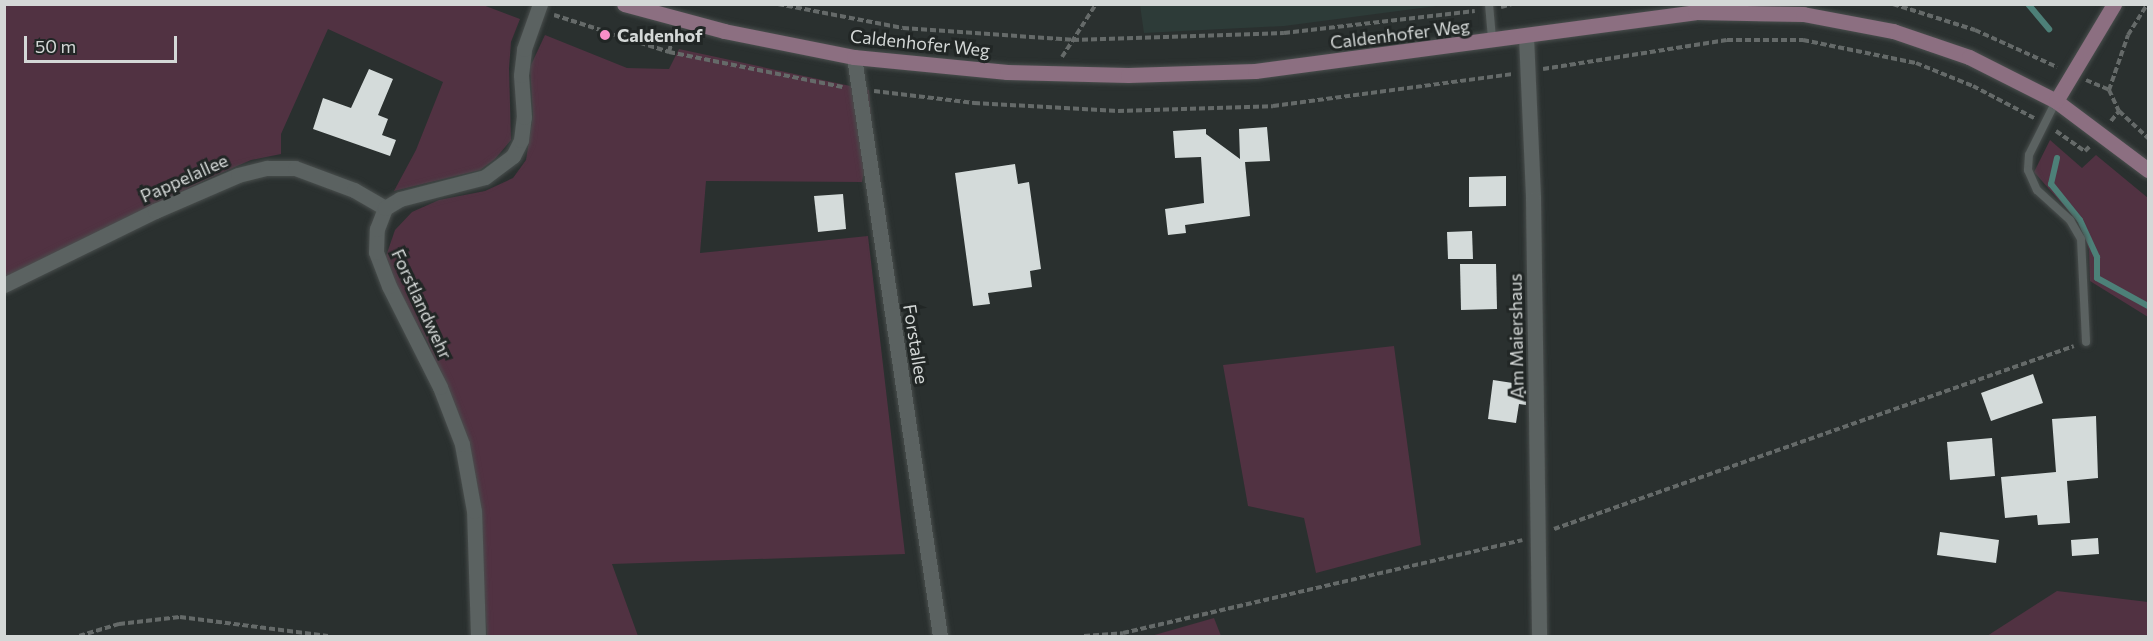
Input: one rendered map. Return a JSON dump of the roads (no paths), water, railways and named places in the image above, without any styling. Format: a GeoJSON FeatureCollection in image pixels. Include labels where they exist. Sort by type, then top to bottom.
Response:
{"type":"FeatureCollection","features":[{"type":"Feature","properties":{"kind":"main road","name":"Caldenhofer Weg"},"geometry":{"type":"LineString","coordinates":[[624,4],[724,31],[855,57],[1053,73],[1255,71],[1492,42],[1695,12],[1803,14],[1855,22],[1931,43],[1969,57],[2056,101],[2148,170]]}},
{"type":"Feature","properties":{"kind":"main road"},"geometry":{"type":"LineString","coordinates":[[2056,101],[2114,4]]}},
{"type":"Feature","properties":{"kind":"street"},"geometry":{"type":"LineString","coordinates":[[385,208],[400,199],[485,177],[513,156],[521,140],[524,117],[521,75],[524,49],[539,7]]}},
{"type":"Feature","properties":{"kind":"street","name":"Am Maiershaus"},"geometry":{"type":"LineString","coordinates":[[1526,36],[1529,71],[1539,636]]}},
{"type":"Feature","properties":{"kind":"street","name":"Forstallee"},"geometry":{"type":"LineString","coordinates":[[855,57],[940,636]]}},
{"type":"Feature","properties":{"kind":"street","name":"Pappelallee"},"geometry":{"type":"LineString","coordinates":[[4,285],[155,211],[238,175],[267,168],[295,168],[354,190],[385,208]]}},
{"type":"Feature","properties":{"kind":"street","name":"Forstlandwehr"},"geometry":{"type":"LineString","coordinates":[[385,208],[377,229],[376,252],[389,286],[440,387],[462,444],[474,511],[478,636]]}},
{"type":"Feature","properties":{"kind":"lane"},"geometry":{"type":"LineString","coordinates":[[1489,7],[1492,42]]}},
{"type":"Feature","properties":{"kind":"lane"},"geometry":{"type":"LineString","coordinates":[[2056,101],[2029,154],[2028,170],[2037,190],[2070,220],[2081,239],[2086,342]]}},
{"type":"Feature","properties":{"kind":"waterway"},"geometry":{"type":"LineString","coordinates":[[2028,4],[2049,29]]}},
{"type":"Feature","properties":{"kind":"waterway"},"geometry":{"type":"LineString","coordinates":[[2057,158],[2051,184],[2080,220],[2097,257],[2097,278],[2148,306]]}},
{"type":"Feature","properties":{"kind":"place","name":"Caldenhof"},"geometry":{"type":"Point","coordinates":[605,35]}}]}
